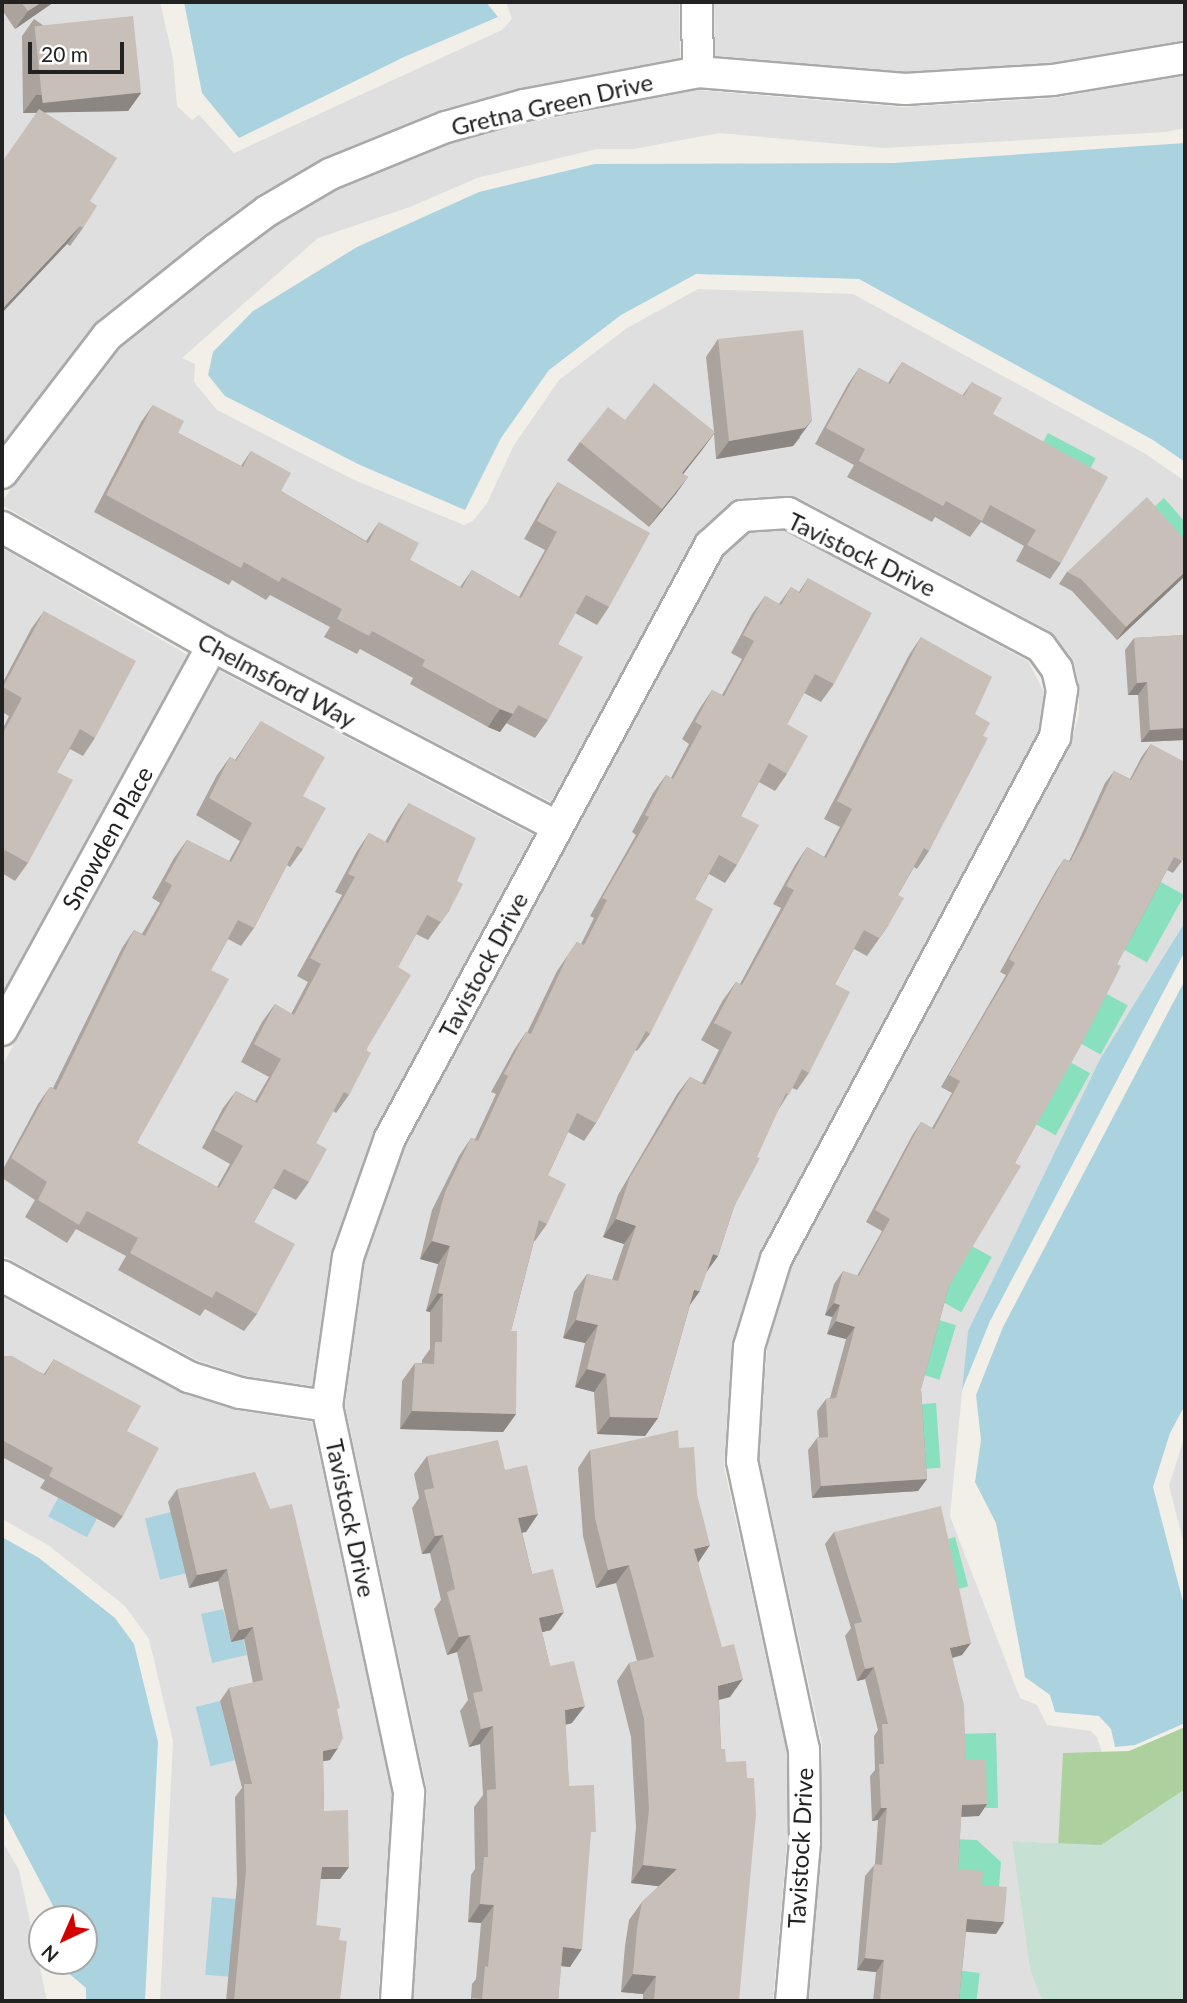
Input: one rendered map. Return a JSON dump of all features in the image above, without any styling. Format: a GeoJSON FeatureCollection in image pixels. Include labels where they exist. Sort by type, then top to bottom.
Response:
{"type":"FeatureCollection","features":[{"type":"Feature","properties":{"kind":"street"},"geometry":{"type":"LineString","coordinates":[[696,2],[698,72]]}},
{"type":"Feature","properties":{"kind":"street","name":"Gretna Green Drive"},"geometry":{"type":"LineString","coordinates":[[2,473],[107,336],[267,211],[330,174],[446,127],[524,105],[698,72],[905,89],[1053,80],[1185,58]]}},
{"type":"Feature","properties":{"kind":"street","name":"Tavistock Drive"},"geometry":{"type":"LineString","coordinates":[[396,2001],[410,1792],[327,1406],[348,1257],[390,1139],[556,826],[710,545],[742,516],[788,513],[1041,647],[1057,669],[1062,715],[1055,737],[812,1186],[776,1259],[750,1347],[742,1461],[804,1749],[805,1842],[791,2001]]}},
{"type":"Feature","properties":{"kind":"street","name":"Chelmsford Way"},"geometry":{"type":"LineString","coordinates":[[2,527],[212,646],[556,826]]}},
{"type":"Feature","properties":{"kind":"street","name":"Snowden Place"},"geometry":{"type":"LineString","coordinates":[[2,1030],[212,646]]}},
{"type":"Feature","properties":{"kind":"street"},"geometry":{"type":"LineString","coordinates":[[2,1276],[189,1377],[240,1393],[327,1406]]}},
{"type":"Feature","properties":{"kind":"shaded area"},"geometry":{"type":"Polygon","coordinates":[[[2,2],[160,2],[173,58],[177,106],[192,120],[199,115],[234,153],[502,30],[512,19],[506,2],[679,2],[680,58],[523,88],[443,109],[325,158],[259,195],[97,323],[2,446],[2,2]]]}},
{"type":"Feature","properties":{"kind":"shaded area"},"geometry":{"type":"Polygon","coordinates":[[[714,2],[1185,2],[1185,40],[1053,63],[907,72],[715,56],[714,2]]]}},
{"type":"Feature","properties":{"kind":"shaded area"},"geometry":{"type":"Polygon","coordinates":[[[1185,75],[1185,128],[1166,132],[884,148],[719,133],[634,149],[597,149],[477,178],[410,207],[318,238],[182,358],[195,364],[194,382],[217,410],[352,479],[464,525],[473,521],[487,503],[514,445],[559,380],[627,328],[698,289],[853,294],[1144,453],[1185,481],[1185,922],[1100,1059],[968,1331],[950,1516],[1020,1698],[1037,1705],[1047,1725],[1091,1731],[1097,1737],[1103,1756],[1101,1845],[1012,1841],[1030,1970],[1042,2001],[808,2001],[822,1840],[822,1744],[759,1457],[767,1348],[792,1264],[827,1192],[1070,744],[1079,714],[1079,683],[1071,657],[1050,631],[797,497],[742,498],[695,538],[551,802],[221,631],[2,505],[2,501],[119,347],[275,225],[336,190],[450,143],[526,123],[697,90],[902,107],[1054,98],[1185,75]]]}},
{"type":"Feature","properties":{"kind":"shaded area"},"geometry":{"type":"Polygon","coordinates":[[[782,530],[1028,661],[1045,694],[1039,732],[759,1256],[732,1348],[724,1467],[787,1753],[787,1843],[773,2001],[413,2001],[427,1790],[345,1405],[365,1259],[406,1144],[724,555],[748,533],[782,530]]]}},
{"type":"Feature","properties":{"kind":"shaded area"},"geometry":{"type":"Polygon","coordinates":[[[2,548],[188,655],[2,996],[2,548]]]}},
{"type":"Feature","properties":{"kind":"shaded area"},"geometry":{"type":"Polygon","coordinates":[[[218,670],[533,835],[374,1134],[331,1256],[313,1386],[246,1376],[197,1360],[2,1255],[2,1066],[218,670]]]}},
{"type":"Feature","properties":{"kind":"shaded area"},"geometry":{"type":"Polygon","coordinates":[[[2,1297],[179,1392],[235,1410],[312,1422],[392,1795],[378,2001],[160,2001],[173,1741],[149,1639],[125,1606],[48,1545],[2,1519],[2,1297]]]}},
{"type":"Feature","properties":{"kind":"shaded area"},"geometry":{"type":"Polygon","coordinates":[[[1185,1435],[1185,1548],[1169,1486],[1185,1435]]]}},
{"type":"Feature","properties":{"kind":"shaded area"},"geometry":{"type":"Polygon","coordinates":[[[2,1841],[19,1870],[28,1912],[28,1975],[41,1975],[47,2001],[2,2001],[2,1841]]]}},
{"type":"Feature","properties":{"kind":"green space"},"geometry":{"type":"Polygon","coordinates":[[[1048,433],[1096,458],[1082,485],[1034,459],[1048,433]]]}},
{"type":"Feature","properties":{"kind":"green space"},"geometry":{"type":"Polygon","coordinates":[[[1164,498],[1185,522],[1185,562],[1144,516],[1164,498]]]}},
{"type":"Feature","properties":{"kind":"green space"},"geometry":{"type":"Polygon","coordinates":[[[1159,881],[1184,895],[1147,962],[1122,948],[1159,881]]]}},
{"type":"Feature","properties":{"kind":"green space"},"geometry":{"type":"Polygon","coordinates":[[[1105,993],[1128,1006],[1101,1055],[1078,1042],[1105,993]]]}},
{"type":"Feature","properties":{"kind":"green space"},"geometry":{"type":"Polygon","coordinates":[[[1070,1062],[1090,1073],[1056,1135],[1036,1124],[1070,1062]]]}},
{"type":"Feature","properties":{"kind":"green space"},"geometry":{"type":"Polygon","coordinates":[[[970,1245],[992,1257],[961,1312],[939,1300],[970,1245]]]}},
{"type":"Feature","properties":{"kind":"green space"},"geometry":{"type":"Polygon","coordinates":[[[936,1319],[956,1325],[939,1380],[919,1374],[936,1319]]]}},
{"type":"Feature","properties":{"kind":"green space"},"geometry":{"type":"Polygon","coordinates":[[[936,1403],[941,1468],[917,1470],[912,1405],[936,1403]]]}},
{"type":"Feature","properties":{"kind":"green space"},"geometry":{"type":"Polygon","coordinates":[[[955,1537],[968,1586],[952,1591],[939,1541],[955,1537]]]}},
{"type":"Feature","properties":{"kind":"green space"},"geometry":{"type":"Polygon","coordinates":[[[1185,1727],[1185,2001],[1050,2001],[1063,1753],[1129,1751],[1185,1727]]]}},
{"type":"Feature","properties":{"kind":"green space"},"geometry":{"type":"Polygon","coordinates":[[[996,1733],[998,1808],[978,1808],[957,1771],[956,1734],[996,1733]]]}},
{"type":"Feature","properties":{"kind":"green space"},"geometry":{"type":"Polygon","coordinates":[[[1185,1789],[1185,2001],[1042,2001],[1030,1970],[1012,1841],[1101,1845],[1185,1789]]]}},
{"type":"Feature","properties":{"kind":"green space"},"geometry":{"type":"Polygon","coordinates":[[[952,1839],[977,1840],[1001,1862],[998,1899],[949,1881],[952,1839]]]}},
{"type":"Feature","properties":{"kind":"green space"},"geometry":{"type":"Polygon","coordinates":[[[955,1970],[980,1973],[976,2001],[951,2001],[955,1970]]]}},
{"type":"Feature","properties":{"kind":"water"},"geometry":{"type":"Polygon","coordinates":[[[184,2],[486,2],[498,17],[404,57],[239,138],[202,93],[184,2]]]}},
{"type":"Feature","properties":{"kind":"water"},"geometry":{"type":"Polygon","coordinates":[[[1185,143],[1185,462],[1153,440],[859,279],[696,274],[621,315],[549,370],[501,438],[465,510],[360,465],[225,396],[208,375],[213,352],[253,311],[357,247],[479,192],[595,164],[894,163],[1185,143]]]}},
{"type":"Feature","properties":{"kind":"water"},"geometry":{"type":"Polygon","coordinates":[[[1185,922],[1185,951],[990,1321],[962,1390],[968,1331],[1100,1059],[1185,922]]]}},
{"type":"Feature","properties":{"kind":"water"},"geometry":{"type":"Polygon","coordinates":[[[1185,980],[1185,1405],[1170,1433],[1153,1487],[1185,1609],[1185,1723],[1135,1745],[1115,1747],[1111,1729],[1099,1716],[1055,1712],[1050,1695],[1025,1677],[996,1523],[975,1482],[981,1440],[976,1395],[1003,1327],[1185,980]]]}},
{"type":"Feature","properties":{"kind":"water"},"geometry":{"type":"Polygon","coordinates":[[[58,1498],[97,1519],[87,1537],[48,1517],[58,1498]]]}},
{"type":"Feature","properties":{"kind":"water"},"geometry":{"type":"Polygon","coordinates":[[[171,1512],[186,1573],[160,1580],[145,1519],[171,1512]]]}},
{"type":"Feature","properties":{"kind":"water"},"geometry":{"type":"Polygon","coordinates":[[[2,1537],[39,1558],[115,1618],[134,1644],[158,1742],[145,2001],[86,2001],[86,1988],[71,1975],[98,1975],[98,1905],[53,1905],[2,1809],[2,1537]]]}},
{"type":"Feature","properties":{"kind":"water"},"geometry":{"type":"Polygon","coordinates":[[[223,1609],[231,1642],[243,1639],[247,1655],[212,1663],[201,1614],[223,1609]]]}},
{"type":"Feature","properties":{"kind":"water"},"geometry":{"type":"Polygon","coordinates":[[[220,1701],[235,1760],[210,1766],[196,1707],[220,1701]]]}},
{"type":"Feature","properties":{"kind":"water"},"geometry":{"type":"Polygon","coordinates":[[[212,1897],[236,1899],[229,1977],[205,1975],[212,1897]]]}},
{"type":"Feature","properties":{"kind":"building"},"geometry":{"type":"Polygon","coordinates":[[[21,2],[42,2],[28,11],[21,2]]]}},
{"type":"Feature","properties":{"kind":"building"},"geometry":{"type":"Polygon","coordinates":[[[133,16],[141,93],[43,103],[35,26],[133,16]]]}},
{"type":"Feature","properties":{"kind":"building"},"geometry":{"type":"Polygon","coordinates":[[[39,109],[117,158],[90,201],[97,206],[83,228],[80,226],[2,309],[2,162],[39,109]]]}},
{"type":"Feature","properties":{"kind":"building"},"geometry":{"type":"Polygon","coordinates":[[[803,330],[812,420],[805,428],[729,441],[718,339],[803,330]]]}},
{"type":"Feature","properties":{"kind":"building"},"geometry":{"type":"Polygon","coordinates":[[[902,362],[964,396],[972,382],[1002,398],[993,414],[1108,477],[1061,563],[1027,545],[1036,530],[990,505],[982,521],[946,501],[943,506],[859,461],[865,449],[826,428],[859,368],[890,384],[902,362]]]}},
{"type":"Feature","properties":{"kind":"building"},"geometry":{"type":"Polygon","coordinates":[[[654,383],[715,432],[682,473],[688,477],[662,509],[580,442],[608,407],[625,420],[654,383]]]}},
{"type":"Feature","properties":{"kind":"building"},"geometry":{"type":"Polygon","coordinates":[[[153,405],[184,421],[178,433],[243,467],[251,451],[291,473],[281,491],[368,543],[379,522],[419,543],[410,560],[462,588],[472,570],[521,598],[557,532],[537,521],[558,482],[650,533],[609,607],[586,595],[558,644],[583,657],[548,720],[518,705],[513,714],[422,666],[425,660],[372,631],[369,636],[337,619],[342,609],[282,577],[279,582],[244,562],[241,568],[106,495],[153,405]]]}},
{"type":"Feature","properties":{"kind":"building"},"geometry":{"type":"Polygon","coordinates":[[[1147,497],[1185,540],[1185,572],[1126,627],[1081,579],[1067,572],[1147,497]]]}},
{"type":"Feature","properties":{"kind":"building"},"geometry":{"type":"Polygon","coordinates":[[[808,578],[872,613],[834,684],[815,674],[787,724],[808,736],[787,774],[769,763],[741,816],[759,825],[737,865],[719,855],[695,899],[713,909],[650,1034],[646,1031],[596,1123],[577,1113],[548,1175],[566,1184],[547,1224],[539,1220],[511,1331],[517,1331],[516,1414],[412,1411],[415,1363],[434,1364],[435,1342],[442,1342],[443,1294],[438,1293],[450,1246],[432,1241],[445,1192],[471,1138],[478,1141],[508,1076],[504,1074],[526,1032],[531,1034],[569,953],[577,942],[584,945],[607,900],[602,898],[649,817],[645,815],[666,775],[673,779],[702,726],[695,722],[712,690],[724,696],[754,641],[743,635],[765,596],[781,605],[791,587],[800,593],[808,578]]]}},
{"type":"Feature","properties":{"kind":"building"},"geometry":{"type":"Polygon","coordinates":[[[44,611],[136,661],[95,738],[80,729],[57,772],[73,780],[28,863],[5,850],[2,856],[2,735],[22,698],[3,687],[44,611]]]}},
{"type":"Feature","properties":{"kind":"building"},"geometry":{"type":"Polygon","coordinates":[[[1185,635],[1185,728],[1150,730],[1147,682],[1137,683],[1134,638],[1185,635]]]}},
{"type":"Feature","properties":{"kind":"building"},"geometry":{"type":"Polygon","coordinates":[[[921,637],[992,677],[975,714],[990,723],[983,736],[988,738],[929,851],[924,848],[898,895],[904,898],[888,926],[879,938],[864,930],[835,984],[850,992],[809,1073],[802,1069],[789,1095],[786,1093],[757,1157],[760,1158],[734,1207],[718,1256],[713,1254],[700,1291],[694,1290],[658,1418],[610,1417],[606,1374],[587,1369],[598,1325],[576,1320],[587,1274],[618,1281],[636,1226],[616,1219],[630,1177],[690,1077],[705,1085],[732,1032],[714,1023],[736,982],[742,985],[794,890],[786,886],[807,847],[826,858],[852,809],[837,801],[921,637]]]}},
{"type":"Feature","properties":{"kind":"building"},"geometry":{"type":"Polygon","coordinates":[[[261,721],[325,757],[303,796],[326,808],[303,849],[297,846],[254,928],[238,920],[211,970],[229,979],[137,1143],[219,1188],[243,1146],[214,1130],[236,1091],[257,1103],[281,1059],[254,1044],[275,1004],[294,1015],[321,964],[310,958],[355,877],[348,874],[369,833],[388,843],[409,803],[476,838],[457,881],[463,884],[449,911],[441,922],[427,915],[398,967],[411,975],[366,1050],[371,1053],[349,1095],[344,1092],[316,1143],[327,1149],[309,1182],[284,1169],[254,1222],[295,1244],[257,1314],[216,1291],[212,1298],[130,1253],[138,1238],[87,1211],[79,1225],[38,1200],[47,1182],[11,1158],[50,1087],[56,1090],[134,930],[145,936],[172,885],[165,881],[187,840],[231,862],[252,823],[209,798],[230,757],[236,761],[261,721]]]}},
{"type":"Feature","properties":{"kind":"building"},"geometry":{"type":"Polygon","coordinates":[[[1151,744],[1185,762],[1185,855],[1182,861],[1174,857],[1117,964],[1121,966],[1079,1049],[1015,1163],[1021,1166],[949,1286],[921,1389],[927,1479],[821,1486],[817,1438],[828,1437],[826,1399],[836,1398],[855,1327],[836,1321],[840,1305],[834,1303],[843,1271],[859,1276],[890,1219],[875,1210],[921,1122],[934,1129],[960,1081],[949,1075],[1015,963],[1009,959],[1064,859],[1070,862],[1114,771],[1131,780],[1151,744]]]}},
{"type":"Feature","properties":{"kind":"building"},"geometry":{"type":"Polygon","coordinates":[[[2,1356],[12,1356],[45,1375],[54,1359],[141,1406],[127,1431],[159,1448],[123,1516],[49,1476],[53,1468],[2,1440],[2,1356]]]}},
{"type":"Feature","properties":{"kind":"building"},"geometry":{"type":"Polygon","coordinates":[[[678,1430],[679,1448],[694,1447],[697,1494],[710,1545],[694,1549],[722,1647],[734,1644],[743,1679],[718,1686],[721,1749],[725,1749],[726,1762],[746,1761],[747,1778],[754,1778],[756,1814],[739,2001],[654,2001],[656,1976],[633,1974],[642,1902],[677,1869],[643,1865],[649,1809],[644,1719],[629,1663],[654,1657],[629,1565],[608,1570],[595,1518],[590,1450],[678,1430]]]}},
{"type":"Feature","properties":{"kind":"building"},"geometry":{"type":"Polygon","coordinates":[[[498,1440],[505,1470],[527,1465],[538,1514],[518,1518],[532,1574],[553,1569],[564,1612],[539,1618],[550,1666],[574,1661],[585,1706],[565,1710],[569,1786],[594,1785],[596,1832],[591,1832],[582,1949],[563,1947],[558,2001],[472,2001],[472,1998],[482,1999],[494,1905],[480,1904],[484,1857],[488,1857],[487,1790],[496,1789],[493,1726],[481,1729],[473,1693],[483,1691],[470,1635],[459,1637],[447,1592],[455,1589],[443,1535],[435,1536],[424,1490],[434,1488],[427,1456],[498,1440]]]}},
{"type":"Feature","properties":{"kind":"building"},"geometry":{"type":"Polygon","coordinates":[[[255,1472],[270,1509],[292,1504],[340,1708],[337,1709],[343,1738],[338,1748],[323,1751],[324,1811],[348,1810],[349,1867],[322,1867],[316,1925],[341,1928],[339,1940],[347,1941],[340,2001],[234,2001],[246,1871],[244,1784],[252,1784],[229,1688],[263,1680],[253,1627],[239,1630],[227,1569],[197,1575],[177,1489],[255,1472]]]}},
{"type":"Feature","properties":{"kind":"building"},"geometry":{"type":"Polygon","coordinates":[[[941,1506],[971,1643],[950,1648],[964,1705],[966,1759],[986,1759],[987,1804],[962,1805],[958,1869],[983,1871],[982,1885],[1007,1887],[1004,1922],[967,1919],[959,2001],[880,2001],[884,1960],[865,1958],[874,1864],[882,1865],[887,1808],[881,1808],[879,1764],[884,1764],[882,1724],[888,1724],[874,1667],[865,1669],[854,1624],[862,1622],[834,1532],[941,1506]]]}}]}
